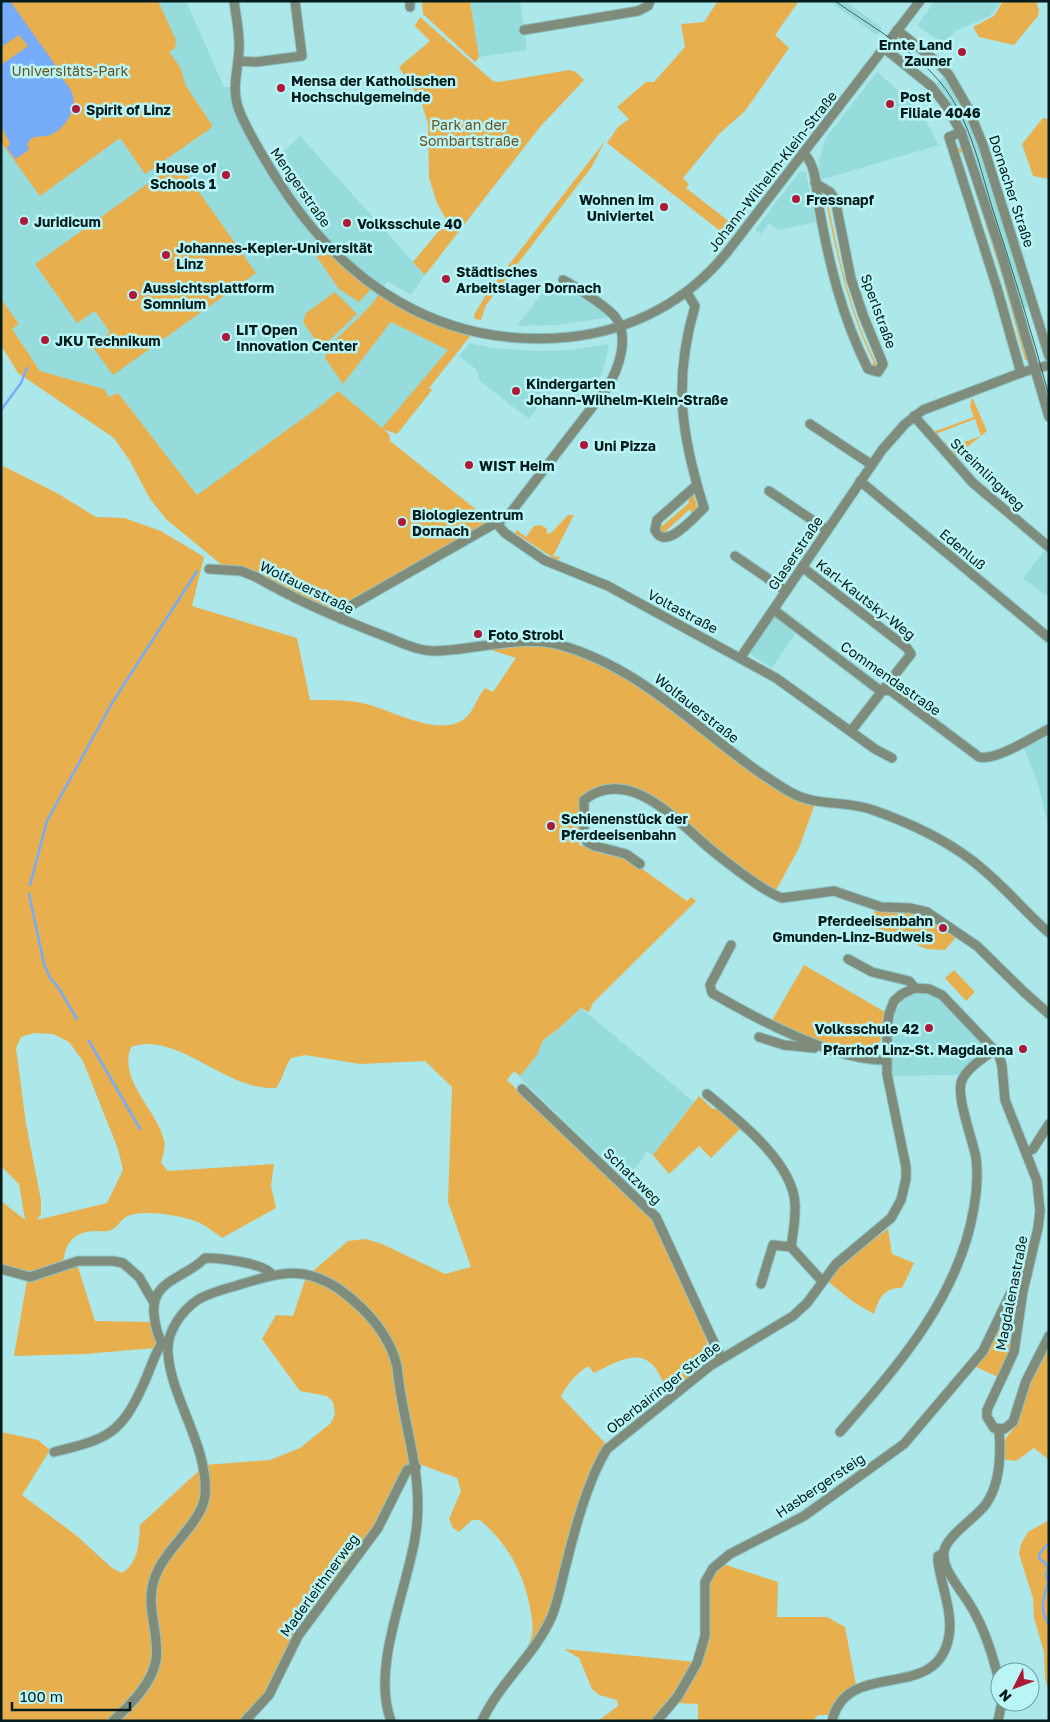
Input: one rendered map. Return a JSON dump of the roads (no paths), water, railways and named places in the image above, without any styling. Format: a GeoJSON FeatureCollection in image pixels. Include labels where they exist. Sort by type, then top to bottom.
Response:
{"type":"FeatureCollection","features":[{"type":"Feature","properties":{"kind":"street","name":"Mengerstraße"},"geometry":{"type":"LineString","coordinates":[[234,1],[239,40],[234,89],[242,117],[280,185],[318,235],[354,272],[403,306],[442,322],[477,332]]}},
{"type":"Feature","properties":{"kind":"street"},"geometry":{"type":"LineString","coordinates":[[238,60],[256,62],[302,56],[295,1]]}},
{"type":"Feature","properties":{"kind":"street"},"geometry":{"type":"LineString","coordinates":[[524,30],[638,11],[648,6],[650,1]]}},
{"type":"Feature","properties":{"kind":"street","name":"Johann-Wilhelm-Klein-Straße"},"geometry":{"type":"LineString","coordinates":[[477,332],[507,337],[546,339],[583,336],[620,327],[660,310],[687,293],[703,280],[724,257],[920,1]]}},
{"type":"Feature","properties":{"kind":"street","name":"Dornacher Straße"},"geometry":{"type":"LineString","coordinates":[[897,30],[937,62],[949,75],[968,108],[983,145],[1049,356]]}},
{"type":"Feature","properties":{"kind":"street"},"geometry":{"type":"LineString","coordinates":[[884,48],[931,86],[947,107],[961,132],[1002,256],[1049,417]]}},
{"type":"Feature","properties":{"kind":"street"},"geometry":{"type":"LineString","coordinates":[[961,132],[948,137],[998,288],[1020,373]]}},
{"type":"Feature","properties":{"kind":"street","name":"Sperlstraße"},"geometry":{"type":"LineString","coordinates":[[803,153],[811,162],[815,183],[840,303],[854,342],[868,369],[878,372],[884,364],[856,296],[835,199],[830,192],[815,183]]}},
{"type":"Feature","properties":{"kind":"street"},"geometry":{"type":"LineString","coordinates":[[341,619],[345,611],[352,605],[508,516],[607,388],[613,378],[621,355],[620,327],[615,316],[576,286],[563,280]]}},
{"type":"Feature","properties":{"kind":"street"},"geometry":{"type":"LineString","coordinates":[[687,293],[695,306],[685,344],[682,400],[684,434],[696,485],[704,508],[672,536],[665,538],[658,536],[655,530],[657,520],[696,485]]}},
{"type":"Feature","properties":{"kind":"street","name":"Glaserstraße"},"geometry":{"type":"LineString","coordinates":[[741,658],[887,443],[914,416],[931,407],[1020,373],[1049,365]]}},
{"type":"Feature","properties":{"kind":"street","name":"Streimlingweg"},"geometry":{"type":"LineString","coordinates":[[914,416],[973,483],[1049,547]]}},
{"type":"Feature","properties":{"kind":"street"},"geometry":{"type":"LineString","coordinates":[[810,424],[872,465]]}},
{"type":"Feature","properties":{"kind":"street","name":"Edenluß"},"geometry":{"type":"LineString","coordinates":[[860,481],[1049,638]]}},
{"type":"Feature","properties":{"kind":"street"},"geometry":{"type":"LineString","coordinates":[[769,490],[827,530]]}},
{"type":"Feature","properties":{"kind":"street","name":"Voltastraße"},"geometry":{"type":"LineString","coordinates":[[497,524],[506,533],[544,560],[608,586],[741,658],[801,694],[882,754],[892,758]]}},
{"type":"Feature","properties":{"kind":"street"},"geometry":{"type":"LineString","coordinates":[[735,556],[786,591]]}},
{"type":"Feature","properties":{"kind":"street","name":"Karl-Kautsky-Weg"},"geometry":{"type":"LineString","coordinates":[[802,567],[907,648],[911,654],[884,690]]}},
{"type":"Feature","properties":{"kind":"street","name":"Wolfauerstraße"},"geometry":{"type":"LineString","coordinates":[[209,569],[241,571],[256,576],[341,619],[425,650],[448,650],[482,644],[546,642],[558,644],[597,658],[652,688],[743,760],[792,793],[812,801],[865,806],[913,826],[955,849],[985,871],[1049,933]]}},
{"type":"Feature","properties":{"kind":"street","name":"Commendastraße"},"geometry":{"type":"LineString","coordinates":[[774,610],[878,689],[891,691],[979,757],[988,758],[1002,753],[1049,729]]}},
{"type":"Feature","properties":{"kind":"street"},"geometry":{"type":"LineString","coordinates":[[852,731],[884,690]]}},
{"type":"Feature","properties":{"kind":"street"},"geometry":{"type":"LineString","coordinates":[[640,864],[626,854],[587,842],[584,833],[584,800],[602,791],[617,789],[650,800],[674,816],[720,856],[782,898],[834,891],[881,906],[910,908],[926,912],[977,946],[1049,1014]]}},
{"type":"Feature","properties":{"kind":"street"},"geometry":{"type":"LineString","coordinates":[[731,945],[710,985],[712,993],[775,1027],[818,1045],[864,1058],[885,1060]]}},
{"type":"Feature","properties":{"kind":"street"},"geometry":{"type":"LineString","coordinates":[[840,1432],[902,1358],[941,1298],[958,1266],[969,1234],[977,1185],[976,1159],[962,1098],[961,1081],[974,1065],[995,1049],[942,995],[929,988],[915,988],[909,982],[872,972],[848,959]]}},
{"type":"Feature","properties":{"kind":"street","name":"Oberbairinger Straße"},"geometry":{"type":"LineString","coordinates":[[482,1721],[496,1695],[540,1637],[551,1619],[580,1518],[606,1449],[721,1358],[794,1316],[807,1303],[822,1281],[842,1258],[884,1226],[901,1200],[906,1179],[906,1167],[885,1060],[887,1030],[892,1007],[902,994],[915,988]]}},
{"type":"Feature","properties":{"kind":"street"},"geometry":{"type":"LineString","coordinates":[[759,1037],[784,1046],[814,1048],[818,1045]]}},
{"type":"Feature","properties":{"kind":"street","name":"Magdalenastraße"},"geometry":{"type":"LineString","coordinates":[[995,1049],[1002,1066],[1002,1087],[1009,1113],[1028,1152],[1037,1180],[1040,1211],[1014,1352],[987,1410],[990,1424],[999,1430]]}},
{"type":"Feature","properties":{"kind":"street","name":"Schatzweg"},"geometry":{"type":"LineString","coordinates":[[522,1089],[656,1217],[721,1358]]}},
{"type":"Feature","properties":{"kind":"street"},"geometry":{"type":"LineString","coordinates":[[707,1094],[750,1131],[785,1173],[795,1204],[792,1247]]}},
{"type":"Feature","properties":{"kind":"street"},"geometry":{"type":"LineString","coordinates":[[1028,1152],[1033,1149],[1049,1124]]}},
{"type":"Feature","properties":{"kind":"street"},"geometry":{"type":"LineString","coordinates":[[761,1284],[773,1245],[792,1247],[822,1281]]}},
{"type":"Feature","properties":{"kind":"street"},"geometry":{"type":"LineString","coordinates":[[153,1301],[164,1285],[197,1267],[205,1258],[217,1258],[260,1267],[268,1270],[272,1275]]}},
{"type":"Feature","properties":{"kind":"street"},"geometry":{"type":"LineString","coordinates":[[1,1269],[30,1277],[78,1261],[113,1261],[123,1263],[139,1277],[153,1301],[156,1330],[165,1344],[169,1363],[203,1465],[205,1496],[202,1510],[196,1520],[172,1547],[155,1578],[150,1596],[156,1660],[150,1675],[133,1702],[113,1721]]}},
{"type":"Feature","properties":{"kind":"street"},"geometry":{"type":"LineString","coordinates":[[54,1452],[102,1439],[113,1431],[137,1397],[180,1318],[198,1300],[214,1293],[272,1275],[296,1272],[326,1282],[350,1298],[381,1331],[393,1350],[416,1467],[419,1502],[415,1538],[386,1662],[385,1690],[392,1721]]}},
{"type":"Feature","properties":{"kind":"street","name":"Hasbergersteig"},"geometry":{"type":"LineString","coordinates":[[657,1721],[678,1696],[697,1663],[704,1636],[705,1582],[712,1568],[730,1554],[804,1516],[904,1444],[983,1351],[1019,1276],[1027,1275]]}},
{"type":"Feature","properties":{"kind":"street"},"geometry":{"type":"LineString","coordinates":[[832,1721],[838,1706],[858,1688],[921,1674],[937,1661],[946,1645],[949,1628],[938,1556],[943,1553],[949,1541],[977,1514],[990,1497],[998,1463],[999,1430],[1013,1422],[1026,1381],[1049,1336]]}},
{"type":"Feature","properties":{"kind":"street","name":"Maderleithnerweg"},"geometry":{"type":"LineString","coordinates":[[245,1721],[269,1695],[298,1636],[378,1528],[407,1470],[416,1467]]}},
{"type":"Feature","properties":{"kind":"street"},"geometry":{"type":"LineString","coordinates":[[943,1553],[948,1571],[981,1621],[993,1662]]}},
{"type":"Feature","properties":{"kind":"water"},"geometry":{"type":"Polygon","coordinates":[[[1,1],[10,1],[56,66],[55,71],[70,89],[74,102],[71,114],[60,129],[50,135],[34,137],[27,145],[29,150],[15,159],[7,148],[10,144],[1,125],[1,65],[28,46],[19,35],[1,47],[1,1]]]}},
{"type":"Feature","properties":{"kind":"waterway"},"geometry":{"type":"LineString","coordinates":[[1,410],[21,383],[27,368]]}},
{"type":"Feature","properties":{"kind":"waterway"},"geometry":{"type":"LineString","coordinates":[[30,885],[47,821],[112,703],[197,571]]}},
{"type":"Feature","properties":{"kind":"waterway"},"geometry":{"type":"LineString","coordinates":[[29,894],[44,964],[50,978],[58,987],[77,1019]]}},
{"type":"Feature","properties":{"kind":"waterway"},"geometry":{"type":"LineString","coordinates":[[89,1041],[140,1129]]}},
{"type":"Feature","properties":{"kind":"waterway"},"geometry":{"type":"LineString","coordinates":[[1049,1543],[1040,1553],[1039,1558],[1046,1564],[1048,1569],[1046,1574],[1048,1583],[1043,1609],[1049,1625]]}},
{"type":"Feature","properties":{"kind":"tram line"},"geometry":{"type":"LineString","coordinates":[[835,1],[890,38],[917,59],[940,82],[959,110],[972,142],[1029,324],[1049,396]]}},
{"type":"Feature","properties":{"kind":"place","name":"Ernte Land Zauner"},"geometry":{"type":"Point","coordinates":[962,52]}},
{"type":"Feature","properties":{"kind":"place","name":"Mensa der Katholischen Hochschulgemeinde"},"geometry":{"type":"Point","coordinates":[281,88]}},
{"type":"Feature","properties":{"kind":"place","name":"Post Filiale 4046"},"geometry":{"type":"Point","coordinates":[890,104]}},
{"type":"Feature","properties":{"kind":"place","name":"Spirit of Linz"},"geometry":{"type":"Point","coordinates":[76,109]}},
{"type":"Feature","properties":{"kind":"place","name":"House of Schools 1"},"geometry":{"type":"Point","coordinates":[226,175]}},
{"type":"Feature","properties":{"kind":"place","name":"Fressnapf"},"geometry":{"type":"Point","coordinates":[796,199]}},
{"type":"Feature","properties":{"kind":"place","name":"Wohnen im Univiertel"},"geometry":{"type":"Point","coordinates":[664,207]}},
{"type":"Feature","properties":{"kind":"place","name":"Juridicum"},"geometry":{"type":"Point","coordinates":[24,221]}},
{"type":"Feature","properties":{"kind":"place","name":"Volksschule 40"},"geometry":{"type":"Point","coordinates":[347,223]}},
{"type":"Feature","properties":{"kind":"place","name":"Johannes-Kepler-Universität Linz"},"geometry":{"type":"Point","coordinates":[166,255]}},
{"type":"Feature","properties":{"kind":"place","name":"Städtisches Arbeitslager Dornach"},"geometry":{"type":"Point","coordinates":[446,279]}},
{"type":"Feature","properties":{"kind":"place","name":"Aussichtsplattform Somnium"},"geometry":{"type":"Point","coordinates":[133,295]}},
{"type":"Feature","properties":{"kind":"place","name":"LIT Open Innovation Center"},"geometry":{"type":"Point","coordinates":[226,337]}},
{"type":"Feature","properties":{"kind":"place","name":"JKU Technikum"},"geometry":{"type":"Point","coordinates":[45,340]}},
{"type":"Feature","properties":{"kind":"place","name":"Kindergarten Johann-Wilhelm-Klein-Straße"},"geometry":{"type":"Point","coordinates":[516,391]}},
{"type":"Feature","properties":{"kind":"place","name":"Uni Pizza"},"geometry":{"type":"Point","coordinates":[584,445]}},
{"type":"Feature","properties":{"kind":"place","name":"WIST Heim"},"geometry":{"type":"Point","coordinates":[469,465]}},
{"type":"Feature","properties":{"kind":"place","name":"Biologiezentrum Dornach"},"geometry":{"type":"Point","coordinates":[402,522]}},
{"type":"Feature","properties":{"kind":"place","name":"Foto Strobl"},"geometry":{"type":"Point","coordinates":[478,634]}},
{"type":"Feature","properties":{"kind":"place","name":"Schienenstück der Pferdeeisenbahn"},"geometry":{"type":"Point","coordinates":[551,826]}},
{"type":"Feature","properties":{"kind":"place","name":"Pferdeeisenbahn Gmunden-Linz-Budweis"},"geometry":{"type":"Point","coordinates":[943,928]}},
{"type":"Feature","properties":{"kind":"place","name":"Volksschule 42"},"geometry":{"type":"Point","coordinates":[929,1028]}},
{"type":"Feature","properties":{"kind":"place","name":"Pfarrhof Linz-St. Magdalena"},"geometry":{"type":"Point","coordinates":[1023,1049]}},
{"type":"Feature","properties":{"kind":"park label","name":"Universitäts-Park"},"geometry":{"type":"Point","coordinates":[70,70]}},
{"type":"Feature","properties":{"kind":"park label","name":"Park an der Sombartstraße"},"geometry":{"type":"Point","coordinates":[469,132]}}]}
